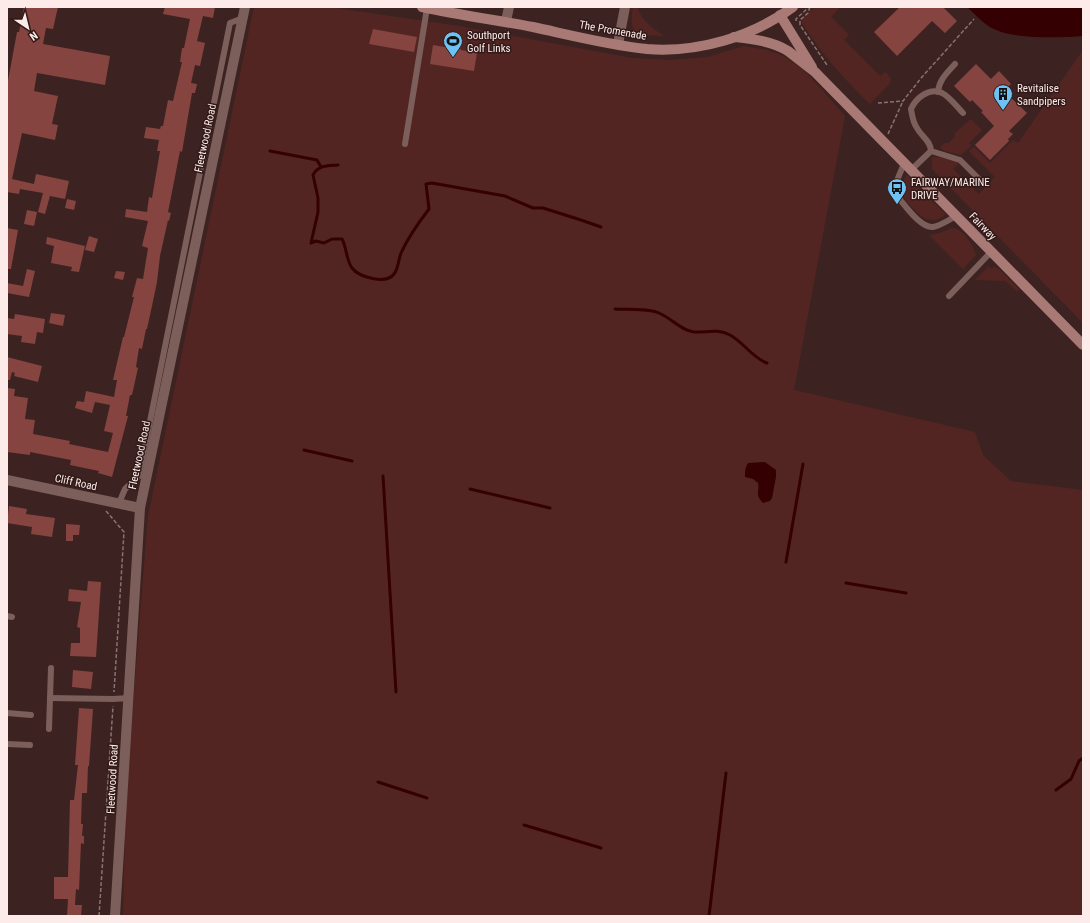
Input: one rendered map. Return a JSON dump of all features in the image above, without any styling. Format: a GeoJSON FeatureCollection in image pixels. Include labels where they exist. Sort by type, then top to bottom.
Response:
{"type":"FeatureCollection","features":[{"type":"Feature","properties":{"kind":"street","name":"Fleetwood Road"},"geometry":{"type":"LineString","coordinates":[[116,916],[140,508],[245,7]]}},
{"type":"Feature","properties":{"kind":"street"},"geometry":{"type":"LineString","coordinates":[[506,22],[509,7]]}},
{"type":"Feature","properties":{"kind":"street"},"geometry":{"type":"LineString","coordinates":[[618,44],[625,7]]}},
{"type":"Feature","properties":{"kind":"street","name":"The Promenade"},"geometry":{"type":"LineString","coordinates":[[425,8],[618,44],[647,48],[673,49],[705,45],[734,37],[757,28],[793,7]]}},
{"type":"Feature","properties":{"kind":"street","name":"Fairway"},"geometry":{"type":"LineString","coordinates":[[780,15],[815,72]]}},
{"type":"Feature","properties":{"kind":"street","name":"Fairway"},"geometry":{"type":"LineString","coordinates":[[734,37],[770,43],[787,51],[815,72],[1083,345]]}},
{"type":"Feature","properties":{"kind":"street","name":"Cliff Road"},"geometry":{"type":"LineString","coordinates":[[7,480],[140,508]]}},
{"type":"Feature","properties":{"kind":"lane"},"geometry":{"type":"LineString","coordinates":[[405,144],[425,8]]}},
{"type":"Feature","properties":{"kind":"lane"},"geometry":{"type":"LineString","coordinates":[[119,503],[124,489],[139,476],[230,23],[243,18]]}},
{"type":"Feature","properties":{"kind":"lane"},"geometry":{"type":"LineString","coordinates":[[938,92],[938,85],[941,80],[955,64]]}},
{"type":"Feature","properties":{"kind":"lane"},"geometry":{"type":"LineString","coordinates":[[931,151],[931,147],[916,128],[911,109],[918,98],[932,92],[943,93],[963,113]]}},
{"type":"Feature","properties":{"kind":"lane"},"geometry":{"type":"LineString","coordinates":[[931,151],[908,166],[896,185],[895,192],[921,224],[928,227],[934,227],[956,216]]}},
{"type":"Feature","properties":{"kind":"lane"},"geometry":{"type":"LineString","coordinates":[[931,151],[960,160],[984,184]]}},
{"type":"Feature","properties":{"kind":"lane"},"geometry":{"type":"LineString","coordinates":[[949,296],[991,252]]}},
{"type":"Feature","properties":{"kind":"lane"},"geometry":{"type":"LineString","coordinates":[[49,729],[52,668]]}},
{"type":"Feature","properties":{"kind":"lane"},"geometry":{"type":"LineString","coordinates":[[50,698],[129,698]]}},
{"type":"Feature","properties":{"kind":"lane"},"geometry":{"type":"LineString","coordinates":[[7,713],[31,715]]}},
{"type":"Feature","properties":{"kind":"lane"},"geometry":{"type":"LineString","coordinates":[[7,744],[30,745]]}},
{"type":"Feature","properties":{"kind":"path"},"geometry":{"type":"LineString","coordinates":[[808,8],[808,13],[800,20],[800,25],[827,64]]}},
{"type":"Feature","properties":{"kind":"path"},"geometry":{"type":"LineString","coordinates":[[884,143],[903,101],[922,77],[974,19]]}},
{"type":"Feature","properties":{"kind":"path"},"geometry":{"type":"LineString","coordinates":[[878,103],[903,101]]}},
{"type":"Feature","properties":{"kind":"shaded area"},"geometry":{"type":"Polygon","coordinates":[[[254,7],[329,7],[459,26],[632,58],[670,60],[708,57],[744,46],[767,50],[781,55],[805,71],[845,116],[794,390],[975,432],[983,455],[1011,481],[1083,490],[1083,916],[123,916],[126,793],[148,516],[254,7]]]}},
{"type":"Feature","properties":{"kind":"shaded area"},"geometry":{"type":"Polygon","coordinates":[[[633,7],[637,7],[641,16],[647,23],[663,35],[646,35],[636,32],[633,29],[632,24],[633,7]]]}},
{"type":"Feature","properties":{"kind":"shaded area"},"geometry":{"type":"Polygon","coordinates":[[[815,7],[840,7],[831,17],[849,35],[844,40],[880,76],[886,72],[891,79],[890,83],[870,104],[833,65],[802,23],[802,18],[815,7]]]}},
{"type":"Feature","properties":{"kind":"shaded area"},"geometry":{"type":"Polygon","coordinates":[[[967,7],[1083,7],[1083,36],[1039,37],[1004,33],[980,20],[967,7]]]}},
{"type":"Feature","properties":{"kind":"shaded area"},"geometry":{"type":"Polygon","coordinates":[[[1083,50],[1083,323],[932,169],[932,157],[939,157],[959,163],[953,169],[979,194],[995,177],[969,151],[974,147],[990,163],[1013,140],[1018,143],[1083,50]]]}},
{"type":"Feature","properties":{"kind":"shaded area"},"geometry":{"type":"Polygon","coordinates":[[[971,119],[982,130],[969,143],[971,146],[961,155],[944,151],[940,147],[945,143],[949,143],[955,136],[955,133],[971,119]]]}},
{"type":"Feature","properties":{"kind":"shaded area"},"geometry":{"type":"Polygon","coordinates":[[[907,175],[946,214],[935,220],[930,220],[916,212],[901,192],[902,184],[907,175]]]}},
{"type":"Feature","properties":{"kind":"shaded area"},"geometry":{"type":"Polygon","coordinates":[[[952,228],[964,234],[973,247],[976,255],[963,269],[929,235],[940,233],[952,228]]]}},
{"type":"Feature","properties":{"kind":"shaded area"},"geometry":{"type":"Polygon","coordinates":[[[989,266],[991,269],[995,267],[999,269],[1019,289],[1018,292],[1005,281],[975,280],[989,266]]]}},
{"type":"Feature","properties":{"kind":"shaded area"},"geometry":{"type":"Polygon","coordinates":[[[765,462],[776,470],[776,477],[772,498],[770,501],[763,503],[758,495],[758,483],[753,479],[745,477],[745,473],[748,463],[765,462]]]}},
{"type":"Feature","properties":{"kind":"building"},"geometry":{"type":"Polygon","coordinates":[[[24,7],[58,7],[53,29],[46,28],[43,44],[110,56],[105,85],[37,73],[34,91],[58,96],[52,124],[58,125],[55,140],[22,133],[12,179],[34,184],[36,174],[69,181],[65,199],[50,196],[45,214],[38,212],[43,193],[20,189],[19,194],[7,192],[7,86],[17,32],[19,32],[24,7]]]}},
{"type":"Feature","properties":{"kind":"building"},"geometry":{"type":"Polygon","coordinates":[[[165,7],[215,7],[213,18],[203,16],[197,41],[205,43],[200,66],[195,65],[191,83],[197,84],[195,93],[192,93],[182,152],[180,151],[168,212],[171,213],[160,256],[152,306],[142,349],[139,348],[136,367],[138,368],[132,395],[130,395],[126,416],[128,416],[112,477],[98,473],[99,471],[70,465],[71,460],[30,452],[30,455],[7,452],[7,388],[15,389],[14,396],[28,398],[25,419],[35,420],[33,434],[70,441],[69,444],[108,452],[113,433],[104,431],[110,405],[95,402],[92,413],[75,408],[77,401],[84,402],[86,391],[114,397],[117,380],[113,380],[134,297],[132,297],[137,278],[143,279],[148,248],[142,246],[148,221],[125,217],[126,209],[147,212],[149,197],[152,198],[160,151],[157,151],[159,140],[144,138],[146,127],[160,129],[161,126],[163,126],[168,100],[173,101],[182,62],[180,62],[182,48],[184,48],[190,19],[163,14],[165,7]]]}},
{"type":"Feature","properties":{"kind":"building"},"geometry":{"type":"Polygon","coordinates":[[[900,7],[943,7],[957,21],[945,33],[932,21],[897,56],[874,32],[900,7]]]}},
{"type":"Feature","properties":{"kind":"building"},"geometry":{"type":"Polygon","coordinates":[[[373,29],[417,37],[414,52],[369,44],[373,29]]]}},
{"type":"Feature","properties":{"kind":"building","name":"Southport Golf Links"},"geometry":{"type":"Polygon","coordinates":[[[433,45],[450,48],[458,46],[461,50],[477,53],[474,71],[430,64],[433,45]]]}},
{"type":"Feature","properties":{"kind":"building","name":"Revitalise Sandpipers"},"geometry":{"type":"Polygon","coordinates":[[[976,64],[991,79],[999,71],[1011,84],[1004,91],[1027,113],[1009,131],[1013,134],[1008,139],[1009,141],[990,160],[975,145],[994,126],[981,112],[983,111],[972,100],[970,102],[954,86],[976,64]]]}},
{"type":"Feature","properties":{"kind":"building"},"geometry":{"type":"Polygon","coordinates":[[[67,199],[76,201],[74,210],[65,208],[67,199]]]}},
{"type":"Feature","properties":{"kind":"building"},"geometry":{"type":"Polygon","coordinates":[[[27,210],[37,212],[34,226],[24,224],[27,210]]]}},
{"type":"Feature","properties":{"kind":"building"},"geometry":{"type":"Polygon","coordinates":[[[7,228],[18,230],[11,269],[7,269],[7,228]]]}},
{"type":"Feature","properties":{"kind":"building"},"geometry":{"type":"Polygon","coordinates":[[[89,236],[98,239],[94,252],[85,250],[89,236]]]}},
{"type":"Feature","properties":{"kind":"building"},"geometry":{"type":"Polygon","coordinates":[[[47,237],[85,246],[79,272],[71,271],[72,267],[51,263],[54,246],[46,244],[47,237]]]}},
{"type":"Feature","properties":{"kind":"building"},"geometry":{"type":"Polygon","coordinates":[[[27,269],[35,271],[29,297],[7,293],[7,283],[23,286],[27,269]]]}},
{"type":"Feature","properties":{"kind":"building"},"geometry":{"type":"Polygon","coordinates":[[[116,271],[125,272],[123,280],[114,278],[116,271]]]}},
{"type":"Feature","properties":{"kind":"building"},"geometry":{"type":"Polygon","coordinates":[[[51,313],[65,315],[63,326],[49,323],[51,313]]]}},
{"type":"Feature","properties":{"kind":"building"},"geometry":{"type":"Polygon","coordinates":[[[15,314],[45,319],[43,333],[37,332],[35,344],[21,342],[22,336],[7,334],[7,318],[14,319],[15,314]]]}},
{"type":"Feature","properties":{"kind":"building"},"geometry":{"type":"Polygon","coordinates":[[[7,357],[42,366],[38,382],[14,376],[15,373],[12,372],[10,380],[7,380],[7,357]]]}},
{"type":"Feature","properties":{"kind":"building"},"geometry":{"type":"Polygon","coordinates":[[[9,506],[27,509],[26,514],[55,518],[52,537],[31,534],[32,527],[7,523],[9,506]]]}},
{"type":"Feature","properties":{"kind":"building"},"geometry":{"type":"Polygon","coordinates":[[[66,524],[80,525],[79,535],[73,535],[73,541],[66,541],[66,524]]]}},
{"type":"Feature","properties":{"kind":"building"},"geometry":{"type":"Polygon","coordinates":[[[88,581],[101,582],[96,657],[70,656],[71,643],[80,643],[80,628],[77,627],[81,602],[68,601],[69,589],[87,591],[88,581]]]}},
{"type":"Feature","properties":{"kind":"building"},"geometry":{"type":"Polygon","coordinates":[[[73,670],[93,672],[91,689],[72,687],[73,670]]]}},
{"type":"Feature","properties":{"kind":"building"},"geometry":{"type":"Polygon","coordinates":[[[79,708],[93,709],[87,793],[82,793],[81,824],[83,824],[82,836],[84,836],[84,844],[81,843],[79,890],[76,889],[75,905],[82,905],[81,916],[67,916],[68,899],[54,899],[54,877],[68,877],[70,800],[74,800],[78,765],[75,765],[79,708]]]}},
{"type":"Feature","properties":{"kind":"waterway"},"geometry":{"type":"LineString","coordinates":[[270,151],[317,160],[321,167]]}},
{"type":"Feature","properties":{"kind":"waterway"},"geometry":{"type":"LineString","coordinates":[[338,165],[320,168],[313,175],[318,198],[318,212],[311,243],[316,241],[324,243],[332,239],[342,239],[352,268],[366,277],[385,279],[396,272],[405,245],[414,229],[429,209],[426,184],[432,183],[505,196],[533,208],[543,208],[601,227]]}},
{"type":"Feature","properties":{"kind":"waterway"},"geometry":{"type":"LineString","coordinates":[[615,309],[656,312],[690,331],[716,331],[725,333],[735,338],[758,358],[767,363]]}},
{"type":"Feature","properties":{"kind":"waterway"},"geometry":{"type":"LineString","coordinates":[[304,450],[352,461]]}},
{"type":"Feature","properties":{"kind":"waterway"},"geometry":{"type":"LineString","coordinates":[[786,562],[803,464]]}},
{"type":"Feature","properties":{"kind":"waterway"},"geometry":{"type":"LineString","coordinates":[[383,476],[396,692]]}},
{"type":"Feature","properties":{"kind":"waterway"},"geometry":{"type":"LineString","coordinates":[[470,489],[550,508]]}},
{"type":"Feature","properties":{"kind":"waterway"},"geometry":{"type":"LineString","coordinates":[[846,583],[906,593]]}},
{"type":"Feature","properties":{"kind":"waterway"},"geometry":{"type":"LineString","coordinates":[[1056,790],[1071,779],[1079,761],[1083,758]]}},
{"type":"Feature","properties":{"kind":"waterway"},"geometry":{"type":"LineString","coordinates":[[709,916],[726,773]]}},
{"type":"Feature","properties":{"kind":"waterway"},"geometry":{"type":"LineString","coordinates":[[378,782],[427,798]]}},
{"type":"Feature","properties":{"kind":"waterway"},"geometry":{"type":"LineString","coordinates":[[524,825],[601,848]]}},
{"type":"Feature","properties":{"kind":"place","name":"Southport Golf Links"},"geometry":{"type":"Point","coordinates":[453,58]}},
{"type":"Feature","properties":{"kind":"place","name":"Revitalise Sandpipers"},"geometry":{"type":"Point","coordinates":[1003,111]}},
{"type":"Feature","properties":{"kind":"place","name":"FAIRWAY/MARINE DRIVE"},"geometry":{"type":"Point","coordinates":[897,205]}}]}
